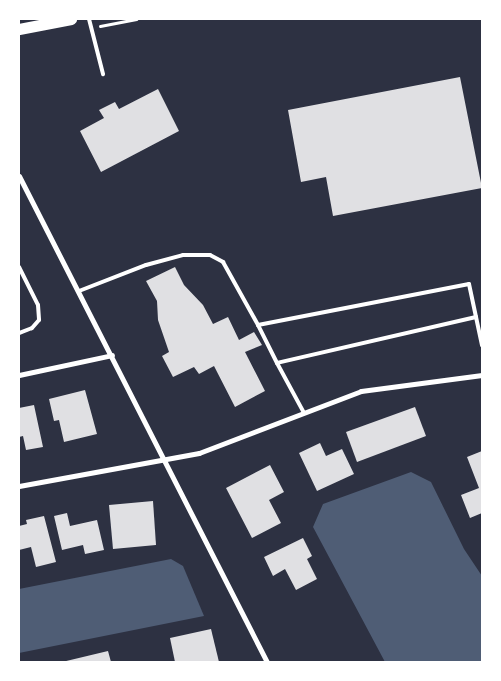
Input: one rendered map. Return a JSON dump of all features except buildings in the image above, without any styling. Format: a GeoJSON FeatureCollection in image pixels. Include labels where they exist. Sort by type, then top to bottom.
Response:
{"type":"FeatureCollection","features":[{"type":"Feature","properties":{"kind":"main road"},"geometry":{"type":"LineString","coordinates":[[19,29],[71,19]]}},
{"type":"Feature","properties":{"kind":"street"},"geometry":{"type":"LineString","coordinates":[[19,177],[112,355],[267,662]]}},
{"type":"Feature","properties":{"kind":"street"},"geometry":{"type":"LineString","coordinates":[[19,375],[112,355]]}},
{"type":"Feature","properties":{"kind":"street"},"geometry":{"type":"LineString","coordinates":[[19,486],[199,454],[361,391],[482,374]]}},
{"type":"Feature","properties":{"kind":"lane"},"geometry":{"type":"LineString","coordinates":[[89,19],[103,74]]}},
{"type":"Feature","properties":{"kind":"lane"},"geometry":{"type":"LineString","coordinates":[[79,291],[146,265],[183,255],[210,255],[223,262],[304,413]]}},
{"type":"Feature","properties":{"kind":"lane"},"geometry":{"type":"LineString","coordinates":[[19,267],[38,305],[39,320],[32,328],[19,333]]}},
{"type":"Feature","properties":{"kind":"lane"},"geometry":{"type":"LineString","coordinates":[[258,325],[470,284],[482,345]]}},
{"type":"Feature","properties":{"kind":"lane"},"geometry":{"type":"LineString","coordinates":[[277,363],[476,317]]}},
{"type":"Feature","properties":{"kind":"water"},"geometry":{"type":"Polygon","coordinates":[[[411,472],[431,482],[464,549],[482,576],[482,662],[385,662],[313,527],[323,504],[411,472]]]}},
{"type":"Feature","properties":{"kind":"water"},"geometry":{"type":"Polygon","coordinates":[[[171,559],[183,566],[204,616],[19,653],[19,589],[171,559]]]}}]}
